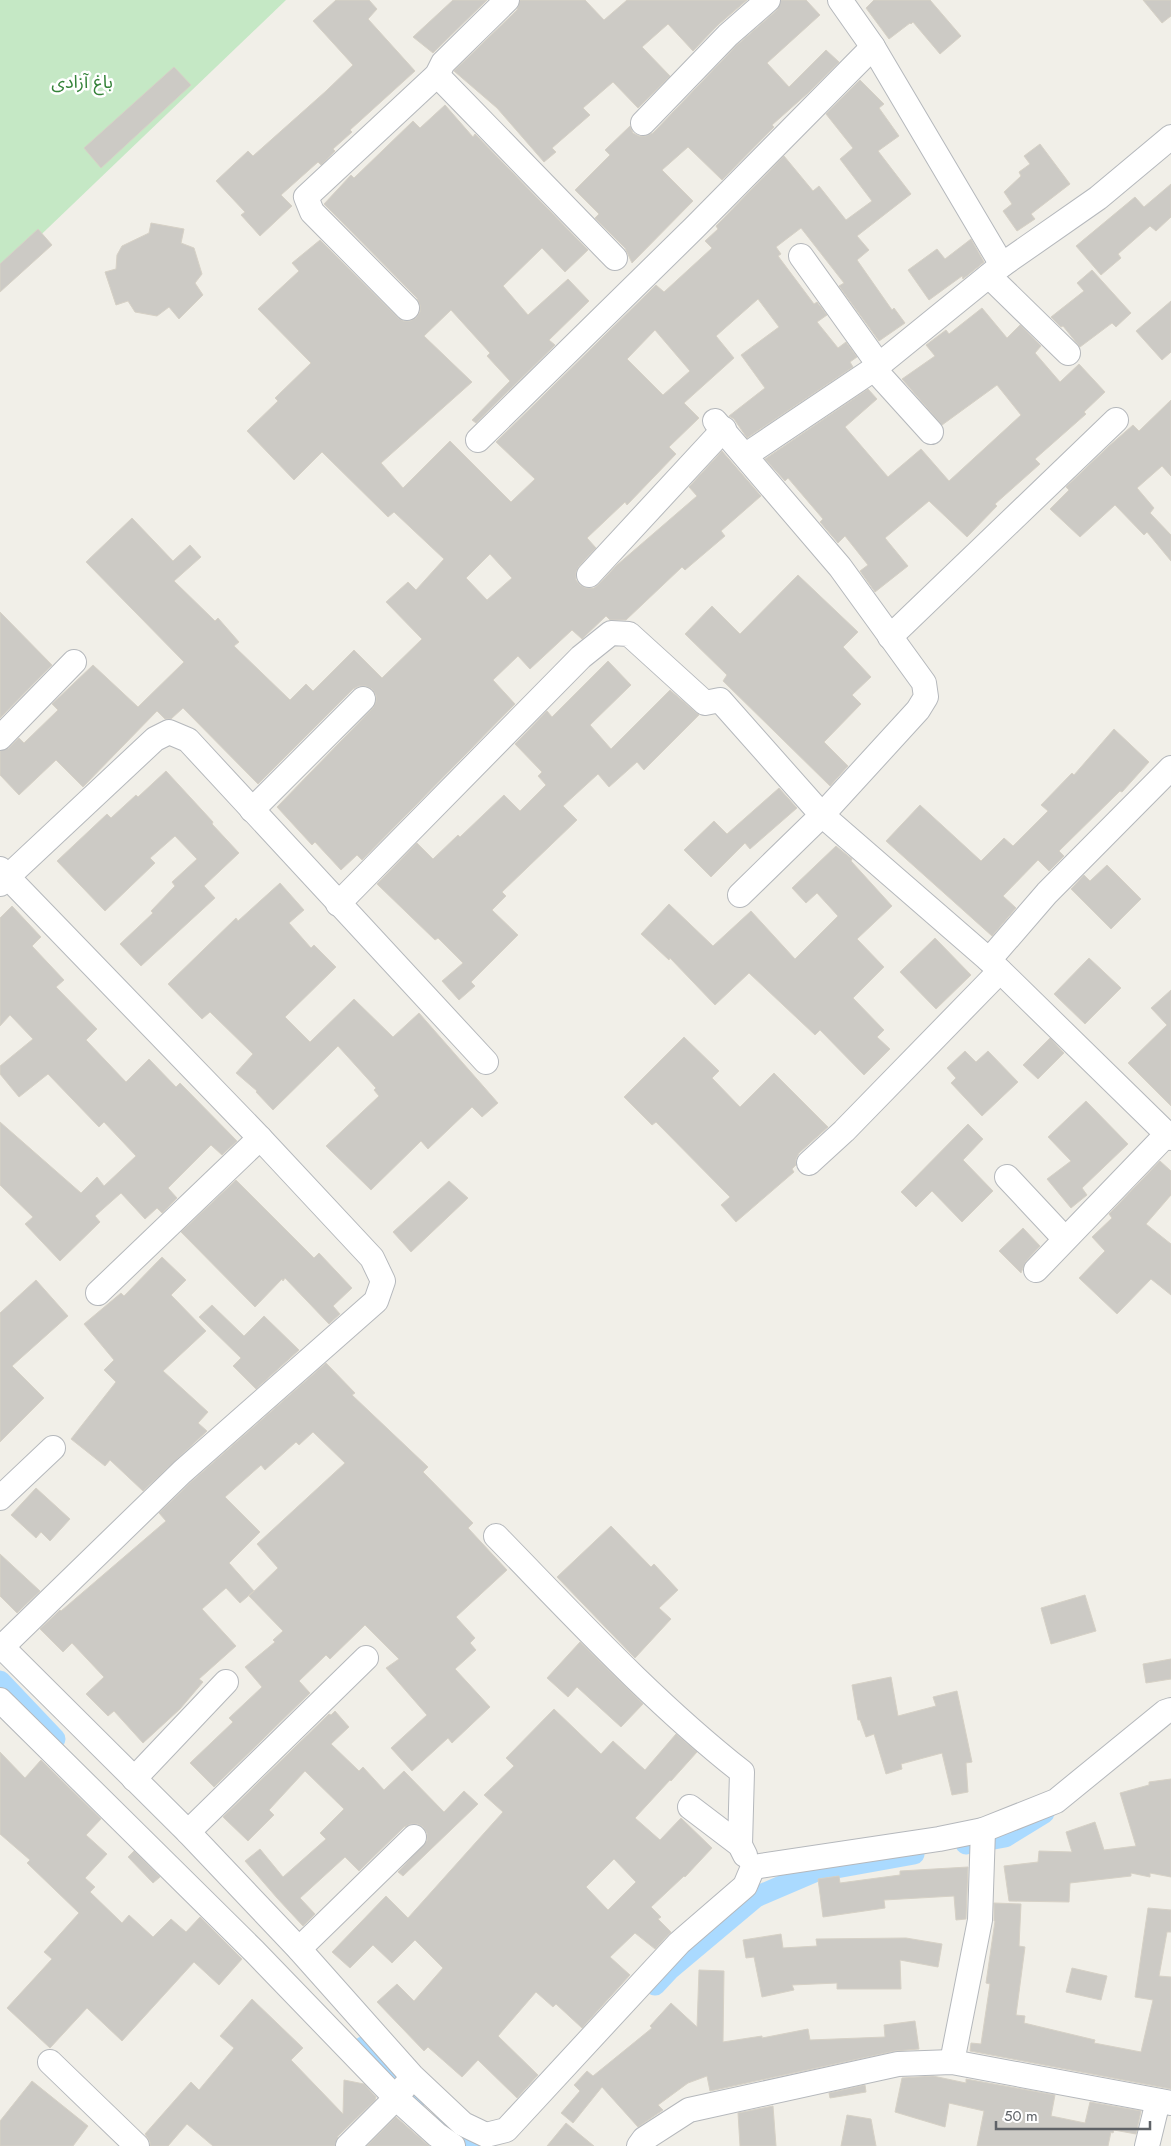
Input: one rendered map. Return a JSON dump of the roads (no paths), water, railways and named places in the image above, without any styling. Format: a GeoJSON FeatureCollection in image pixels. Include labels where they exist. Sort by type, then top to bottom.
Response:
{"type":"FeatureCollection","features":[{"type":"Feature","properties":{"kind":"street"},"geometry":{"type":"LineString","coordinates":[[407,308],[312,212],[306,197],[437,75],[443,63],[507,0]]}},
{"type":"Feature","properties":{"kind":"street"},"geometry":{"type":"LineString","coordinates":[[643,123],[728,35],[768,0]]}},
{"type":"Feature","properties":{"kind":"street"},"geometry":{"type":"LineString","coordinates":[[840,0],[873,47],[996,271],[1068,353]]}},
{"type":"Feature","properties":{"kind":"street"},"geometry":{"type":"LineString","coordinates":[[478,440],[694,228],[873,47]]}},
{"type":"Feature","properties":{"kind":"street"},"geometry":{"type":"LineString","coordinates":[[437,75],[615,258]]}},
{"type":"Feature","properties":{"kind":"street"},"geometry":{"type":"LineString","coordinates":[[746,455],[876,367],[996,271],[1098,198],[1171,137]]}},
{"type":"Feature","properties":{"kind":"street"},"geometry":{"type":"LineString","coordinates":[[801,256],[876,367],[931,432]]}},
{"type":"Feature","properties":{"kind":"street"},"geometry":{"type":"LineString","coordinates":[[890,637],[1116,420]]}},
{"type":"Feature","properties":{"kind":"street"},"geometry":{"type":"LineString","coordinates":[[589,575],[720,425],[840,567],[924,683],[926,697],[918,710],[822,815],[740,895]]}},
{"type":"Feature","properties":{"kind":"street"},"geometry":{"type":"LineString","coordinates":[[338,904],[582,657],[611,633],[629,634],[705,703],[720,700],[822,815],[995,965],[1169,1136],[1036,1270]]}},
{"type":"Feature","properties":{"kind":"street"},"geometry":{"type":"LineString","coordinates":[[0,738],[74,662]]}},
{"type":"Feature","properties":{"kind":"street"},"geometry":{"type":"LineString","coordinates":[[252,810],[363,699]]}},
{"type":"Feature","properties":{"kind":"street"},"geometry":{"type":"LineString","coordinates":[[453,2146],[437,2135],[405,2086],[299,1949],[188,1832],[1,1647],[182,1472],[376,1301],[383,1281],[372,1258],[260,1138],[3,876],[155,739],[168,732],[188,740],[486,1062]]}},
{"type":"Feature","properties":{"kind":"street"},"geometry":{"type":"LineString","coordinates":[[809,1163],[844,1131],[995,965],[1047,893],[1171,768]]}},
{"type":"Feature","properties":{"kind":"street"},"geometry":{"type":"LineString","coordinates":[[98,1294],[260,1138]]}},
{"type":"Feature","properties":{"kind":"street"},"geometry":{"type":"LineString","coordinates":[[1007,1177],[1066,1239]]}},
{"type":"Feature","properties":{"kind":"street"},"geometry":{"type":"LineString","coordinates":[[0,1498],[53,1448]]}},
{"type":"Feature","properties":{"kind":"street"},"geometry":{"type":"LineString","coordinates":[[496,1536],[604,1647],[703,1742],[742,1772],[740,1846]]}},
{"type":"Feature","properties":{"kind":"street"},"geometry":{"type":"LineString","coordinates":[[188,1832],[366,1658]]}},
{"type":"Feature","properties":{"kind":"street"},"geometry":{"type":"LineString","coordinates":[[134,1779],[226,1682]]}},
{"type":"Feature","properties":{"kind":"street"},"geometry":{"type":"LineString","coordinates":[[0,1700],[254,1951],[405,2086],[463,2124],[486,2135],[506,2130],[679,1942],[745,1886],[753,1867]]}},
{"type":"Feature","properties":{"kind":"street"},"geometry":{"type":"LineString","coordinates":[[753,1867],[939,1839],[983,1840],[1056,1801],[1115,1751],[1165,1712],[1171,1710]]}},
{"type":"Feature","properties":{"kind":"street"},"geometry":{"type":"LineString","coordinates":[[690,1807],[740,1846],[753,1867]]}},
{"type":"Feature","properties":{"kind":"street"},"geometry":{"type":"LineString","coordinates":[[299,1949],[414,1836]]}},
{"type":"Feature","properties":{"kind":"street"},"geometry":{"type":"LineString","coordinates":[[952,2062],[980,1920],[983,1840]]}},
{"type":"Feature","properties":{"kind":"street"},"geometry":{"type":"LineString","coordinates":[[50,2062],[137,2146]]}},
{"type":"Feature","properties":{"kind":"street"},"geometry":{"type":"LineString","coordinates":[[639,2146],[644,2139],[689,2110],[898,2064],[952,2062],[1164,2102],[1147,2146]]}},
{"type":"Feature","properties":{"kind":"street"},"geometry":{"type":"LineString","coordinates":[[348,2146],[405,2086]]}},
{"type":"Feature","properties":{"kind":"waterway"},"geometry":{"type":"LineString","coordinates":[[0,1681],[55,1739]]}},
{"type":"Feature","properties":{"kind":"waterway"},"geometry":{"type":"LineString","coordinates":[[966,1844],[1005,1837],[1044,1813]]}},
{"type":"Feature","properties":{"kind":"waterway"},"geometry":{"type":"LineString","coordinates":[[655,1985],[669,1970],[756,1897],[814,1872],[914,1854]]}},
{"type":"Feature","properties":{"kind":"waterway"},"geometry":{"type":"LineString","coordinates":[[363,2047],[415,2100]]}},
{"type":"Feature","properties":{"kind":"waterway"},"geometry":{"type":"LineString","coordinates":[[442,2126],[453,2137],[470,2146]]}},
{"type":"Feature","properties":{"kind":"park label","name":"باغ آزادی"},"geometry":{"type":"Point","coordinates":[82,82]}}]}
